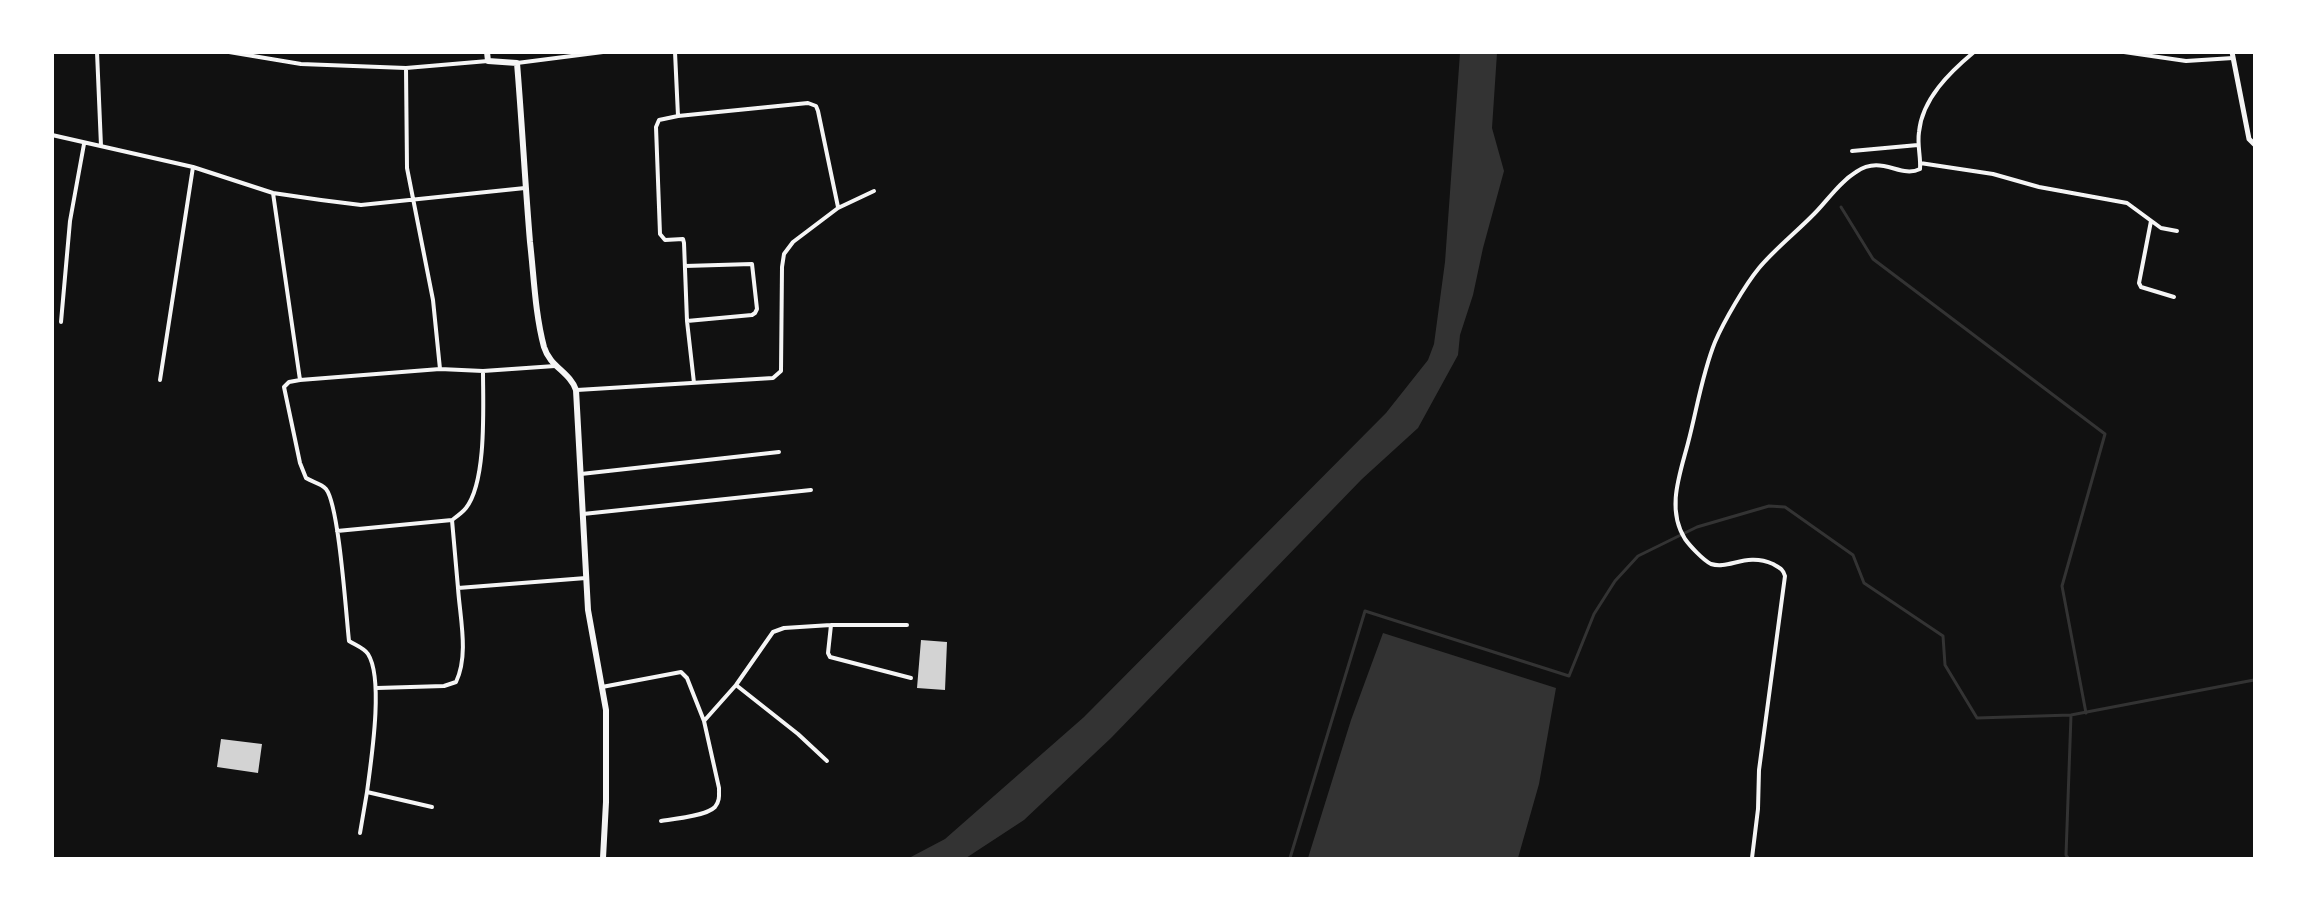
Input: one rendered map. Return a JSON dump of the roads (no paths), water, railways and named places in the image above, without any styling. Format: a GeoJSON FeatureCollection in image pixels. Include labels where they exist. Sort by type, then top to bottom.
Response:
{"type":"FeatureCollection","features":[{"type":"Feature","properties":{"kind":"main road"},"geometry":{"type":"LineString","coordinates":[[488,52],[488,61],[517,63],[525,188],[536,300],[544,345],[547,356],[574,384],[576,390],[588,610],[606,722],[603,858]]}},
{"type":"Feature","properties":{"kind":"street"},"geometry":{"type":"LineString","coordinates":[[97,52],[101,146]]}},
{"type":"Feature","properties":{"kind":"street"},"geometry":{"type":"LineString","coordinates":[[229,52],[301,64],[406,68],[488,61]]}},
{"type":"Feature","properties":{"kind":"street"},"geometry":{"type":"LineString","coordinates":[[517,63],[603,52]]}},
{"type":"Feature","properties":{"kind":"street"},"geometry":{"type":"LineString","coordinates":[[675,52],[678,116]]}},
{"type":"Feature","properties":{"kind":"street"},"geometry":{"type":"LineString","coordinates":[[1752,858],[1758,809],[1759,770],[1785,576],[1781,568],[1765,560],[1746,559],[1714,565],[1685,539],[1679,527],[1675,513],[1676,493],[1706,368],[1715,341],[1759,268],[1857,171],[1869,166],[1881,165],[1912,172],[1918,171],[1920,163],[1919,129],[1924,113],[1935,92],[1974,52]]}},
{"type":"Feature","properties":{"kind":"street"},"geometry":{"type":"LineString","coordinates":[[2124,52],[2186,61],[2232,55],[2249,139],[2254,144]]}},
{"type":"Feature","properties":{"kind":"street"},"geometry":{"type":"LineString","coordinates":[[406,68],[407,168],[433,300],[440,369]]}},
{"type":"Feature","properties":{"kind":"street"},"geometry":{"type":"LineString","coordinates":[[694,383],[687,321],[683,239],[665,240],[660,234],[656,127],[659,120],[797,104],[813,105],[818,111],[838,207]]}},
{"type":"Feature","properties":{"kind":"street"},"geometry":{"type":"LineString","coordinates":[[52,135],[193,167],[273,194],[361,205],[525,188]]}},
{"type":"Feature","properties":{"kind":"street"},"geometry":{"type":"LineString","coordinates":[[61,322],[70,221],[84,144]]}},
{"type":"Feature","properties":{"kind":"street"},"geometry":{"type":"LineString","coordinates":[[1852,152],[1918,145]]}},
{"type":"Feature","properties":{"kind":"street"},"geometry":{"type":"LineString","coordinates":[[1920,163],[1994,174],[2038,187],[2127,203],[2161,228],[2177,231]]}},
{"type":"Feature","properties":{"kind":"street"},"geometry":{"type":"LineString","coordinates":[[160,380],[193,167]]}},
{"type":"Feature","properties":{"kind":"street"},"geometry":{"type":"LineString","coordinates":[[576,390],[773,378],[778,375],[781,371],[784,254],[793,242],[838,207],[874,191]]}},
{"type":"Feature","properties":{"kind":"street"},"geometry":{"type":"LineString","coordinates":[[273,194],[300,380]]}},
{"type":"Feature","properties":{"kind":"street"},"geometry":{"type":"LineString","coordinates":[[2151,221],[2139,283],[2141,287],[2174,297]]}},
{"type":"Feature","properties":{"kind":"street"},"geometry":{"type":"LineString","coordinates":[[685,266],[752,264],[757,309],[752,315],[687,321]]}},
{"type":"Feature","properties":{"kind":"street"},"geometry":{"type":"LineString","coordinates":[[360,832],[367,792],[377,688],[373,664],[366,652],[349,641],[337,531],[330,495],[321,485],[306,478],[300,463],[284,393],[285,384],[300,380],[440,369],[483,372],[555,366]]}},
{"type":"Feature","properties":{"kind":"street"},"geometry":{"type":"LineString","coordinates":[[337,531],[452,520],[465,509],[472,497],[480,465],[483,372]]}},
{"type":"Feature","properties":{"kind":"street"},"geometry":{"type":"LineString","coordinates":[[580,474],[779,452]]}},
{"type":"Feature","properties":{"kind":"street"},"geometry":{"type":"LineString","coordinates":[[583,514],[811,490]]}},
{"type":"Feature","properties":{"kind":"street"},"geometry":{"type":"LineString","coordinates":[[377,688],[444,686],[456,682],[461,671],[462,652],[452,520]]}},
{"type":"Feature","properties":{"kind":"street"},"geometry":{"type":"LineString","coordinates":[[458,588],[586,578]]}},
{"type":"Feature","properties":{"kind":"street"},"geometry":{"type":"LineString","coordinates":[[704,721],[736,685],[773,632],[784,628],[831,625],[907,625]]}},
{"type":"Feature","properties":{"kind":"street"},"geometry":{"type":"LineString","coordinates":[[831,625],[828,653],[830,657],[910,678]]}},
{"type":"Feature","properties":{"kind":"street"},"geometry":{"type":"LineString","coordinates":[[602,687],[681,672],[687,678],[704,721],[719,788],[719,799],[715,807],[707,812],[661,821]]}},
{"type":"Feature","properties":{"kind":"street"},"geometry":{"type":"LineString","coordinates":[[736,685],[798,734],[826,761]]}},
{"type":"Feature","properties":{"kind":"street"},"geometry":{"type":"LineString","coordinates":[[367,792],[432,807]]}},
{"type":"Feature","properties":{"kind":"waterway"},"geometry":{"type":"LineString","coordinates":[[1841,207],[1873,259],[2105,434],[2062,586],[2086,713]]}},
{"type":"Feature","properties":{"kind":"waterway"},"geometry":{"type":"LineString","coordinates":[[1290,858],[1365,611],[1569,676],[1594,614],[1615,581],[1638,556],[1697,527],[1769,506],[1785,507],[1853,555],[1864,583],[1943,636],[1945,665],[1977,718],[2071,715],[2254,680]]}},
{"type":"Feature","properties":{"kind":"waterway"},"geometry":{"type":"LineString","coordinates":[[2068,858],[2066,855],[2071,715]]}}]}
